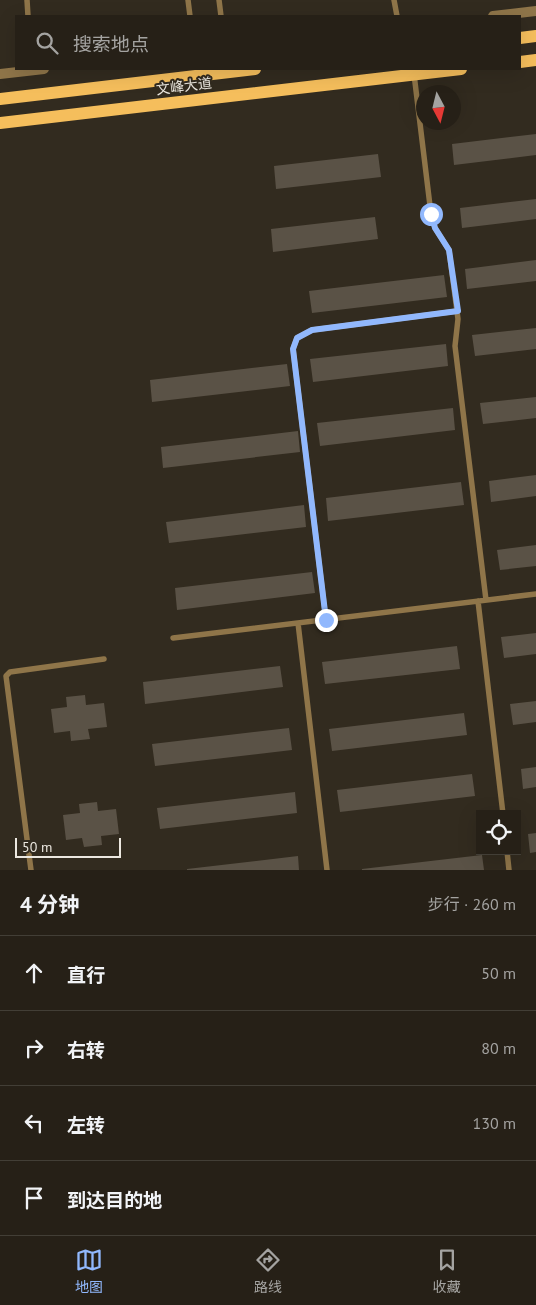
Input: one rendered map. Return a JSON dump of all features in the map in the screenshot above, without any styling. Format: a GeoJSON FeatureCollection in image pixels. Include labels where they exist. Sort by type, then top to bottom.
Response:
{"type":"FeatureCollection","features":[{"type":"Feature","properties":{"kind":"main road"},"geometry":{"type":"LineString","coordinates":[[521,38],[536,36]]}},
{"type":"Feature","properties":{"kind":"main road"},"geometry":{"type":"LineString","coordinates":[[521,62],[536,60]]}},
{"type":"Feature","properties":{"kind":"main road","name":"文峰大道"},"geometry":{"type":"LineString","coordinates":[[0,99],[212,71],[234,70]]}},
{"type":"Feature","properties":{"kind":"main road","name":"文峰大道"},"geometry":{"type":"LineString","coordinates":[[0,123],[452,70]]}},
{"type":"Feature","properties":{"kind":"street"},"geometry":{"type":"LineString","coordinates":[[502,15],[536,11]]}},
{"type":"Feature","properties":{"kind":"street"},"geometry":{"type":"LineString","coordinates":[[0,74],[31,70]]}},
{"type":"Feature","properties":{"kind":"lane"},"geometry":{"type":"LineString","coordinates":[[28,0],[28,15]]}},
{"type":"Feature","properties":{"kind":"lane"},"geometry":{"type":"LineString","coordinates":[[188,0],[190,15]]}},
{"type":"Feature","properties":{"kind":"lane"},"geometry":{"type":"LineString","coordinates":[[219,0],[221,15]]}},
{"type":"Feature","properties":{"kind":"lane"},"geometry":{"type":"LineString","coordinates":[[394,0],[397,15]]}},
{"type":"Feature","properties":{"kind":"lane"},"geometry":{"type":"LineString","coordinates":[[414,74],[431,214],[435,228],[449,250],[458,311],[454,346],[486,600]]}},
{"type":"Feature","properties":{"kind":"lane"},"geometry":{"type":"LineString","coordinates":[[326,620],[293,349],[297,338],[312,330],[458,311]]}},
{"type":"Feature","properties":{"kind":"lane"},"geometry":{"type":"LineString","coordinates":[[173,638],[536,594]]}},
{"type":"Feature","properties":{"kind":"lane"},"geometry":{"type":"LineString","coordinates":[[478,601],[503,810]]}},
{"type":"Feature","properties":{"kind":"lane"},"geometry":{"type":"LineString","coordinates":[[298,623],[327,870]]}},
{"type":"Feature","properties":{"kind":"lane"},"geometry":{"type":"LineString","coordinates":[[31,870],[6,676],[10,672],[104,659]]}},
{"type":"Feature","properties":{"kind":"lane"},"geometry":{"type":"LineString","coordinates":[[507,855],[509,870]]}},
{"type":"Feature","properties":{"kind":"building"},"geometry":{"type":"Polygon","coordinates":[[[536,134],[536,155],[454,165],[452,144],[536,134]]]}},
{"type":"Feature","properties":{"kind":"building"},"geometry":{"type":"Polygon","coordinates":[[[378,154],[381,177],[276,189],[274,166],[378,154]]]}},
{"type":"Feature","properties":{"kind":"building"},"geometry":{"type":"Polygon","coordinates":[[[536,199],[536,219],[462,228],[460,208],[536,199]]]}},
{"type":"Feature","properties":{"kind":"building"},"geometry":{"type":"Polygon","coordinates":[[[375,217],[378,239],[273,252],[271,229],[375,217]]]}},
{"type":"Feature","properties":{"kind":"building"},"geometry":{"type":"Polygon","coordinates":[[[536,260],[536,281],[467,289],[465,269],[536,260]]]}},
{"type":"Feature","properties":{"kind":"building"},"geometry":{"type":"Polygon","coordinates":[[[444,275],[447,297],[312,313],[309,291],[444,275]]]}},
{"type":"Feature","properties":{"kind":"building"},"geometry":{"type":"Polygon","coordinates":[[[536,328],[536,349],[475,356],[472,335],[536,328]]]}},
{"type":"Feature","properties":{"kind":"building"},"geometry":{"type":"Polygon","coordinates":[[[446,344],[448,366],[313,382],[310,359],[446,344]]]}},
{"type":"Feature","properties":{"kind":"building"},"geometry":{"type":"Polygon","coordinates":[[[287,364],[290,386],[152,402],[150,380],[287,364]]]}},
{"type":"Feature","properties":{"kind":"building"},"geometry":{"type":"Polygon","coordinates":[[[536,397],[536,418],[483,424],[480,403],[536,397]]]}},
{"type":"Feature","properties":{"kind":"building"},"geometry":{"type":"Polygon","coordinates":[[[453,408],[455,430],[320,446],[317,423],[453,408]]]}},
{"type":"Feature","properties":{"kind":"building"},"geometry":{"type":"Polygon","coordinates":[[[298,431],[300,452],[163,468],[161,447],[298,431]]]}},
{"type":"Feature","properties":{"kind":"building"},"geometry":{"type":"Polygon","coordinates":[[[536,475],[536,496],[491,502],[489,481],[536,475]]]}},
{"type":"Feature","properties":{"kind":"building"},"geometry":{"type":"Polygon","coordinates":[[[461,482],[464,505],[328,521],[326,498],[461,482]]]}},
{"type":"Feature","properties":{"kind":"building"},"geometry":{"type":"Polygon","coordinates":[[[304,505],[306,527],[169,543],[166,522],[304,505]]]}},
{"type":"Feature","properties":{"kind":"building"},"geometry":{"type":"Polygon","coordinates":[[[536,545],[536,566],[500,570],[497,550],[536,545]]]}},
{"type":"Feature","properties":{"kind":"building"},"geometry":{"type":"Polygon","coordinates":[[[312,572],[315,593],[177,610],[175,588],[312,572]]]}},
{"type":"Feature","properties":{"kind":"building"},"geometry":{"type":"Polygon","coordinates":[[[536,633],[536,654],[504,658],[501,637],[536,633]]]}},
{"type":"Feature","properties":{"kind":"building"},"geometry":{"type":"Polygon","coordinates":[[[457,646],[460,669],[325,684],[322,662],[457,646]]]}},
{"type":"Feature","properties":{"kind":"building"},"geometry":{"type":"Polygon","coordinates":[[[280,666],[283,687],[145,704],[143,682],[280,666]]]}},
{"type":"Feature","properties":{"kind":"building"},"geometry":{"type":"Polygon","coordinates":[[[85,695],[86,705],[104,703],[107,727],[88,729],[90,739],[71,741],[70,731],[54,733],[51,709],[67,707],[66,697],[85,695]]]}},
{"type":"Feature","properties":{"kind":"building"},"geometry":{"type":"Polygon","coordinates":[[[536,701],[536,722],[513,725],[510,704],[536,701]]]}},
{"type":"Feature","properties":{"kind":"building"},"geometry":{"type":"Polygon","coordinates":[[[464,713],[467,735],[332,751],[329,729],[464,713]]]}},
{"type":"Feature","properties":{"kind":"building"},"geometry":{"type":"Polygon","coordinates":[[[289,728],[292,750],[155,766],[152,744],[289,728]]]}},
{"type":"Feature","properties":{"kind":"building"},"geometry":{"type":"Polygon","coordinates":[[[536,767],[536,787],[523,789],[521,769],[536,767]]]}},
{"type":"Feature","properties":{"kind":"building"},"geometry":{"type":"Polygon","coordinates":[[[472,774],[475,796],[340,812],[337,790],[472,774]]]}},
{"type":"Feature","properties":{"kind":"building"},"geometry":{"type":"Polygon","coordinates":[[[295,792],[297,813],[160,829],[157,808],[295,792]]]}},
{"type":"Feature","properties":{"kind":"building"},"geometry":{"type":"Polygon","coordinates":[[[97,802],[98,811],[116,809],[119,834],[101,836],[102,845],[84,847],[82,838],[66,840],[63,815],[80,813],[79,804],[97,802]]]}},
{"type":"Feature","properties":{"kind":"building"},"geometry":{"type":"Polygon","coordinates":[[[536,833],[536,852],[530,853],[528,834],[536,833]]]}},
{"type":"Feature","properties":{"kind":"building"},"geometry":{"type":"Polygon","coordinates":[[[482,855],[484,870],[362,870],[482,855]]]}},
{"type":"Feature","properties":{"kind":"building"},"geometry":{"type":"Polygon","coordinates":[[[298,856],[299,870],[187,870],[187,869],[298,856]]]}},
{"type":"Feature","properties":{"kind":"route"},"geometry":{"type":"LineString","coordinates":[[326,620],[293,349],[297,338],[312,330],[458,311],[449,250],[435,228],[431,214]]}}]}
